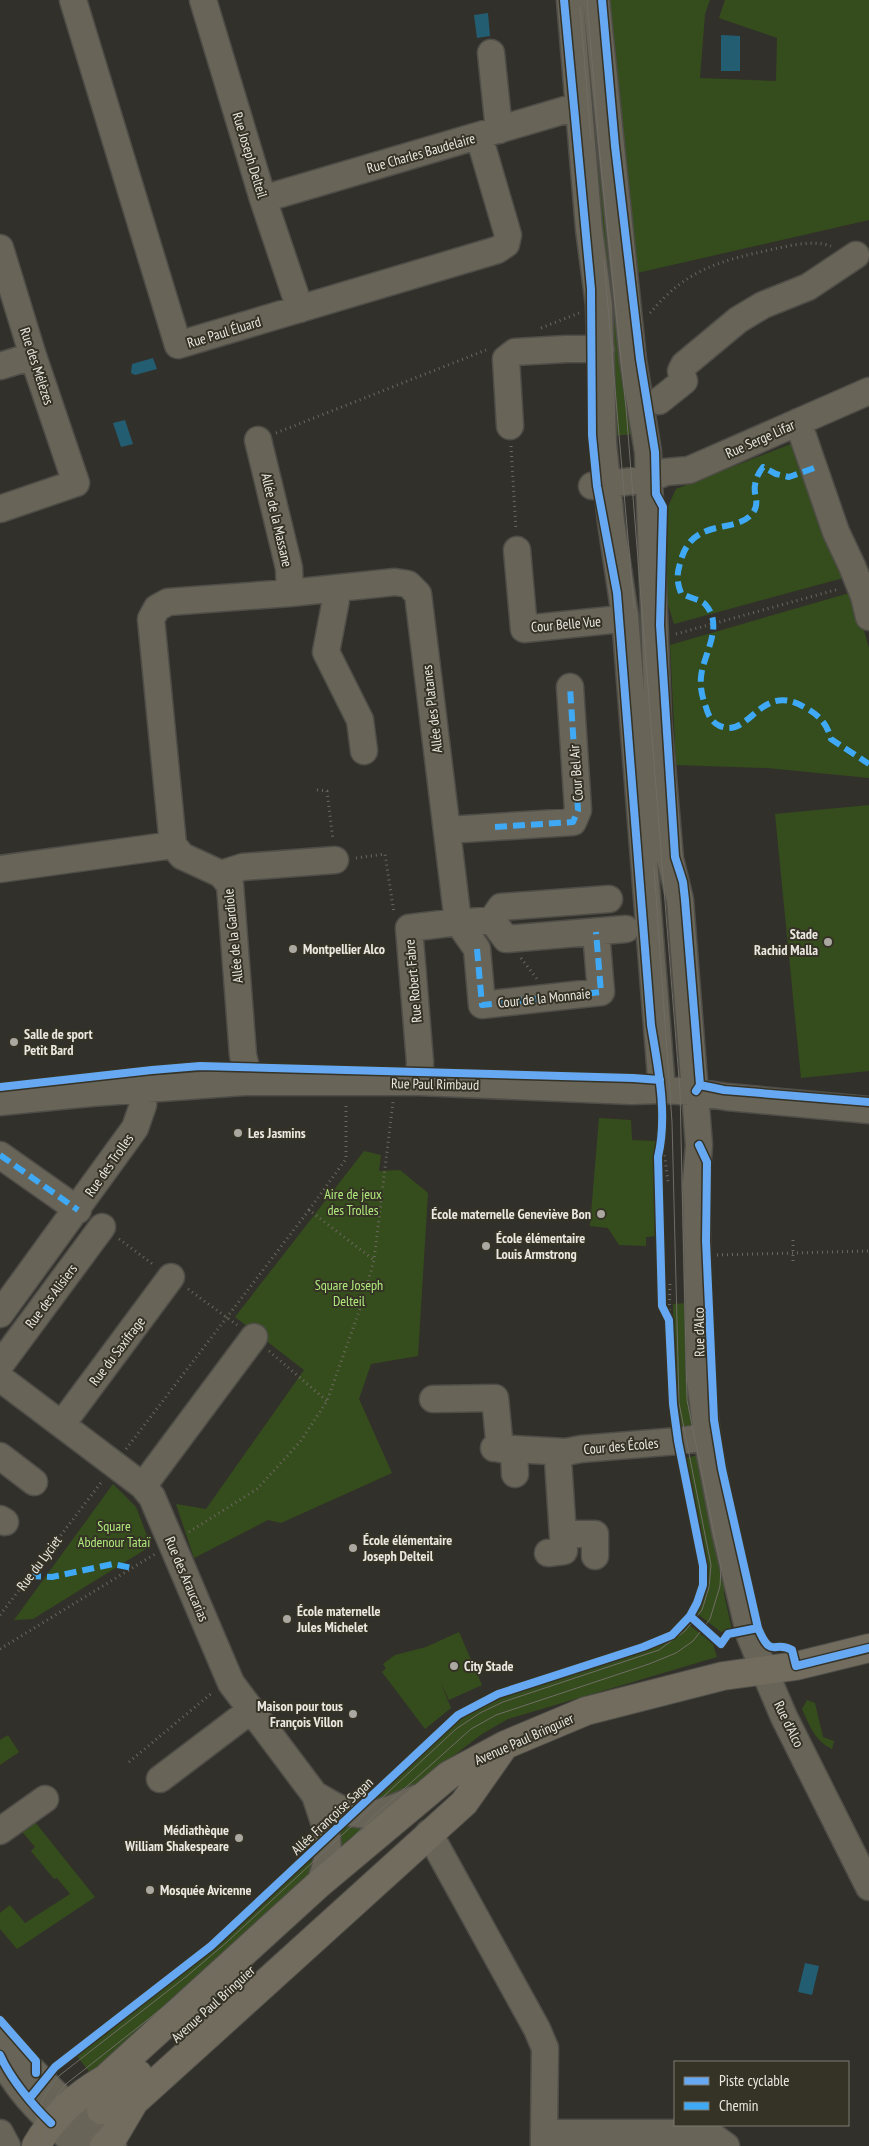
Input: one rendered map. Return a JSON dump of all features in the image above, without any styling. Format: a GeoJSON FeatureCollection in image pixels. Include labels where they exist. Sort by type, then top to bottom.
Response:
{"type":"FeatureCollection","features":[{"type":"Feature","properties":{"kind":"main road","name":"Avenue Paul Bringuier"},"geometry":{"type":"LineString","coordinates":[[101,2110],[433,1797],[449,1774],[474,1771],[505,1745],[586,1711],[723,1676],[796,1666],[869,1648]]}},
{"type":"Feature","properties":{"kind":"main road"},"geometry":{"type":"LineString","coordinates":[[108,2145],[134,2102],[464,1803],[474,1771]]}},
{"type":"Feature","properties":{"kind":"main road","name":"Avenue Paul Bringuier"},"geometry":{"type":"LineString","coordinates":[[36,2146],[60,2115],[84,2092],[105,2079],[134,2054],[320,1883],[433,1797]]}},
{"type":"Feature","properties":{"kind":"street","name":"Rue Paul Éluard"},"geometry":{"type":"LineString","coordinates":[[73,0],[178,345],[497,250],[506,244],[508,234],[489,133]]}},
{"type":"Feature","properties":{"kind":"street","name":"Rue Joseph Delteil"},"geometry":{"type":"LineString","coordinates":[[203,0],[263,199],[300,309]]}},
{"type":"Feature","properties":{"kind":"street"},"geometry":{"type":"LineString","coordinates":[[570,0],[590,229],[599,306],[601,349],[600,485],[625,616],[662,1090]]}},
{"type":"Feature","properties":{"kind":"street","name":"Rue d'Alco"},"geometry":{"type":"LineString","coordinates":[[596,0],[630,337],[648,452],[658,719],[670,859],[680,900],[699,1145],[696,1183],[700,1380],[707,1437],[725,1531],[748,1626],[784,1717],[869,1887]]}},
{"type":"Feature","properties":{"kind":"street"},"geometry":{"type":"LineString","coordinates":[[489,133],[491,53]]}},
{"type":"Feature","properties":{"kind":"street","name":"Rue Charles Baudelaire"},"geometry":{"type":"LineString","coordinates":[[263,199],[579,106]]}},
{"type":"Feature","properties":{"kind":"street","name":"Rue des Mélèzes"},"geometry":{"type":"LineString","coordinates":[[0,248],[33,356],[76,483],[0,509]]}},
{"type":"Feature","properties":{"kind":"street"},"geometry":{"type":"LineString","coordinates":[[659,402],[684,381],[681,371],[684,365],[738,320],[763,305],[808,286],[856,254]]}},
{"type":"Feature","properties":{"kind":"street"},"geometry":{"type":"LineString","coordinates":[[510,426],[506,359],[515,352],[601,349]]}},
{"type":"Feature","properties":{"kind":"street"},"geometry":{"type":"LineString","coordinates":[[0,366],[33,356]]}},
{"type":"Feature","properties":{"kind":"street","name":"Rue Serge Lifar"},"geometry":{"type":"LineString","coordinates":[[649,478],[666,472],[689,470],[869,391]]}},
{"type":"Feature","properties":{"kind":"street"},"geometry":{"type":"LineString","coordinates":[[798,422],[836,532],[859,583],[869,617]]}},
{"type":"Feature","properties":{"kind":"street","name":"Allée de la Massane"},"geometry":{"type":"LineString","coordinates":[[258,440],[289,568],[290,593]]}},
{"type":"Feature","properties":{"kind":"street"},"geometry":{"type":"LineString","coordinates":[[600,485],[649,478]]}},
{"type":"Feature","properties":{"kind":"street","name":"Cour Belle Vue"},"geometry":{"type":"LineString","coordinates":[[517,550],[524,629],[611,620],[625,616]]}},
{"type":"Feature","properties":{"kind":"street","name":"Allée des Platanes"},"geometry":{"type":"LineString","coordinates":[[290,593],[395,582],[408,584],[418,594],[458,923],[477,949]]}},
{"type":"Feature","properties":{"kind":"street"},"geometry":{"type":"LineString","coordinates":[[338,589],[326,652],[360,720],[364,751]]}},
{"type":"Feature","properties":{"kind":"street"},"geometry":{"type":"LineString","coordinates":[[0,870],[173,845],[151,619],[157,608],[168,602],[290,593]]}},
{"type":"Feature","properties":{"kind":"street","name":"Cour Bel Air"},"geometry":{"type":"LineString","coordinates":[[447,830],[573,822],[578,810],[570,687]]}},
{"type":"Feature","properties":{"kind":"street","name":"Allée de la Gardiole"},"geometry":{"type":"LineString","coordinates":[[173,845],[182,856],[221,874],[230,885],[243,1055],[246,1068],[244,1082]]}},
{"type":"Feature","properties":{"kind":"street"},"geometry":{"type":"LineString","coordinates":[[221,874],[243,867],[335,860]]}},
{"type":"Feature","properties":{"kind":"street"},"geometry":{"type":"LineString","coordinates":[[609,898],[501,906],[499,930],[596,932],[626,929]]}},
{"type":"Feature","properties":{"kind":"street","name":"Rue Robert Fabre"},"geometry":{"type":"LineString","coordinates":[[407,1083],[420,1062],[409,928],[458,923],[499,930]]}},
{"type":"Feature","properties":{"kind":"street","name":"Cour de la Monnaie"},"geometry":{"type":"LineString","coordinates":[[477,949],[482,1005],[601,992],[596,932]]}},
{"type":"Feature","properties":{"kind":"street","name":"Rue Paul Rimbaud"},"geometry":{"type":"LineString","coordinates":[[0,1102],[244,1082],[407,1083],[631,1091],[662,1090],[869,1110]]}},
{"type":"Feature","properties":{"kind":"street","name":"Rue des Trolles"},"geometry":{"type":"LineString","coordinates":[[0,1314],[78,1210],[135,1128],[143,1105],[144,1089]]}},
{"type":"Feature","properties":{"kind":"street"},"geometry":{"type":"LineString","coordinates":[[0,1155],[78,1210]]}},
{"type":"Feature","properties":{"kind":"street","name":"Rue des Alisiers"},"geometry":{"type":"LineString","coordinates":[[0,1365],[102,1227]]}},
{"type":"Feature","properties":{"kind":"street","name":"Rue du Saxifrage"},"geometry":{"type":"LineString","coordinates":[[62,1424],[171,1277]]}},
{"type":"Feature","properties":{"kind":"street"},"geometry":{"type":"LineString","coordinates":[[143,1486],[254,1338]]}},
{"type":"Feature","properties":{"kind":"street","name":"Rue des Araucarias"},"geometry":{"type":"LineString","coordinates":[[0,1378],[115,1464],[143,1486],[152,1497],[230,1683],[315,1795],[327,1833],[327,1857],[320,1883]]}},
{"type":"Feature","properties":{"kind":"street","name":"Cour des Écoles"},"geometry":{"type":"LineString","coordinates":[[433,1399],[494,1398],[506,1455],[566,1452],[707,1437]]}},
{"type":"Feature","properties":{"kind":"street","name":"Cour des Écoles"},"geometry":{"type":"LineString","coordinates":[[566,1452],[558,1460],[555,1544],[595,1534],[595,1556]]}},
{"type":"Feature","properties":{"kind":"street"},"geometry":{"type":"LineString","coordinates":[[0,1456],[34,1482]]}},
{"type":"Feature","properties":{"kind":"street"},"geometry":{"type":"LineString","coordinates":[[160,1779],[251,1710]]}},
{"type":"Feature","properties":{"kind":"street","name":"Rue des Araucarias"},"geometry":{"type":"LineString","coordinates":[[315,1795],[347,1812],[364,1814],[377,1813],[433,1797]]}},
{"type":"Feature","properties":{"kind":"street"},"geometry":{"type":"LineString","coordinates":[[0,1831],[45,1799]]}},
{"type":"Feature","properties":{"kind":"street"},"geometry":{"type":"LineString","coordinates":[[429,1833],[534,2024],[545,2048],[544,2139],[708,2133],[726,2146]]}},
{"type":"Feature","properties":{"kind":"street"},"geometry":{"type":"LineString","coordinates":[[0,2038],[60,2115],[78,2146]]}},
{"type":"Feature","properties":{"kind":"street"},"geometry":{"type":"LineString","coordinates":[[0,2055],[32,2103],[60,2115],[108,2145]]}},
{"type":"Feature","properties":{"kind":"street"},"geometry":{"type":"LineString","coordinates":[[0,2133],[7,2146]]}},
{"type":"Feature","properties":{"kind":"path"},"geometry":{"type":"LineString","coordinates":[[630,337],[666,293],[702,270],[724,260],[785,247],[820,243],[856,254]]}},
{"type":"Feature","properties":{"kind":"path"},"geometry":{"type":"LineString","coordinates":[[536,330],[599,306]]}},
{"type":"Feature","properties":{"kind":"path"},"geometry":{"type":"LineString","coordinates":[[258,440],[490,348]]}},
{"type":"Feature","properties":{"kind":"path"},"geometry":{"type":"LineString","coordinates":[[510,426],[517,550]]}},
{"type":"Feature","properties":{"kind":"path"},"geometry":{"type":"LineString","coordinates":[[677,633],[859,583]]}},
{"type":"Feature","properties":{"kind":"path"},"geometry":{"type":"LineString","coordinates":[[317,790],[327,791],[335,860],[385,854],[396,930],[409,928]]}},
{"type":"Feature","properties":{"kind":"path"},"geometry":{"type":"LineString","coordinates":[[499,930],[551,997]]}},
{"type":"Feature","properties":{"kind":"path"},"geometry":{"type":"LineString","coordinates":[[0,1649],[172,1544],[218,1512],[257,1489],[300,1442],[327,1401],[361,1306],[374,1260],[387,1163],[407,1083]]}},
{"type":"Feature","properties":{"kind":"path"},"geometry":{"type":"LineString","coordinates":[[658,1176],[661,1137]]}},
{"type":"Feature","properties":{"kind":"path"},"geometry":{"type":"LineString","coordinates":[[661,1146],[668,1182]]}},
{"type":"Feature","properties":{"kind":"path"},"geometry":{"type":"LineString","coordinates":[[309,1210],[374,1260]]}},
{"type":"Feature","properties":{"kind":"path"},"geometry":{"type":"LineString","coordinates":[[793,1240],[794,1262]]}},
{"type":"Feature","properties":{"kind":"path"},"geometry":{"type":"LineString","coordinates":[[714,1255],[869,1252]]}},
{"type":"Feature","properties":{"kind":"path"},"geometry":{"type":"LineString","coordinates":[[670,1282],[670,1329]]}},
{"type":"Feature","properties":{"kind":"path"},"geometry":{"type":"LineString","coordinates":[[661,1288],[662,1306],[669,1320]]}},
{"type":"Feature","properties":{"kind":"path"},"geometry":{"type":"LineString","coordinates":[[254,1338],[327,1401]]}},
{"type":"Feature","properties":{"kind":"path"},"geometry":{"type":"LineString","coordinates":[[129,1762],[216,1690],[230,1683]]}},
{"type":"Feature","properties":{"kind":"green space"},"geometry":{"type":"Polygon","coordinates":[[[592,0],[637,434],[609,436],[574,14],[592,0]]]}},
{"type":"Feature","properties":{"kind":"green space"},"geometry":{"type":"Polygon","coordinates":[[[609,0],[710,0],[705,14],[700,78],[776,81],[777,38],[719,18],[725,0],[869,0],[869,220],[637,273],[609,0]]]}},
{"type":"Feature","properties":{"kind":"green space"},"geometry":{"type":"Polygon","coordinates":[[[796,442],[847,577],[674,624],[665,595],[665,513],[676,489],[796,442]]]}},
{"type":"Feature","properties":{"kind":"green space"},"geometry":{"type":"Polygon","coordinates":[[[853,592],[869,648],[869,778],[767,768],[676,765],[670,645],[853,592]]]}},
{"type":"Feature","properties":{"kind":"green space","name":"Stade Rachid Malla"},"geometry":{"type":"Polygon","coordinates":[[[869,805],[869,1071],[801,1078],[775,814],[869,805]]]}},
{"type":"Feature","properties":{"kind":"green space"},"geometry":{"type":"Polygon","coordinates":[[[599,1118],[631,1120],[632,1140],[655,1141],[658,1236],[646,1237],[646,1246],[619,1245],[608,1228],[590,1226],[599,1118]]]}},
{"type":"Feature","properties":{"kind":"green space","name":"Square Joseph Delteil"},"geometry":{"type":"Polygon","coordinates":[[[364,1151],[381,1155],[379,1171],[400,1170],[428,1193],[418,1356],[371,1364],[359,1399],[392,1473],[281,1523],[268,1520],[194,1558],[176,1504],[206,1509],[304,1370],[235,1317],[364,1151]]]}},
{"type":"Feature","properties":{"kind":"green space"},"geometry":{"type":"Polygon","coordinates":[[[688,1303],[696,1428],[679,1431],[674,1374],[673,1304],[688,1303]]]}},
{"type":"Feature","properties":{"kind":"green space"},"geometry":{"type":"Polygon","coordinates":[[[700,1455],[725,1573],[724,1594],[732,1630],[721,1632],[695,1612],[703,1592],[705,1571],[684,1458],[700,1455]]]}},
{"type":"Feature","properties":{"kind":"green space","name":"Square Abdenour Tataï"},"geometry":{"type":"Polygon","coordinates":[[[113,1484],[136,1507],[151,1546],[33,1619],[14,1620],[113,1484]]]}},
{"type":"Feature","properties":{"kind":"green space"},"geometry":{"type":"Polygon","coordinates":[[[687,1623],[713,1644],[717,1657],[508,1719],[482,1734],[401,1796],[368,1803],[460,1719],[501,1698],[660,1645],[678,1633],[687,1623]]]}},
{"type":"Feature","properties":{"kind":"green space"},"geometry":{"type":"Polygon","coordinates":[[[459,1632],[482,1685],[449,1700],[440,1681],[451,1708],[425,1729],[382,1672],[386,1668],[383,1664],[395,1655],[426,1647],[459,1632]]]}},
{"type":"Feature","properties":{"kind":"green space"},"geometry":{"type":"Polygon","coordinates":[[[807,1700],[815,1703],[823,1737],[834,1741],[832,1749],[817,1737],[810,1727],[802,1709],[807,1700]]]}},
{"type":"Feature","properties":{"kind":"green space"},"geometry":{"type":"Polygon","coordinates":[[[8,1735],[19,1752],[0,1765],[0,1740],[8,1735]]]}},
{"type":"Feature","properties":{"kind":"green space"},"geometry":{"type":"Polygon","coordinates":[[[380,1816],[330,1866],[332,1839],[355,1818],[380,1816]]]}},
{"type":"Feature","properties":{"kind":"green space"},"geometry":{"type":"Polygon","coordinates":[[[31,1817],[95,1897],[17,1949],[0,1929],[0,1913],[10,1905],[25,1923],[70,1894],[57,1878],[54,1879],[31,1851],[35,1847],[19,1828],[31,1817]]]}},
{"type":"Feature","properties":{"kind":"green space"},"geometry":{"type":"Polygon","coordinates":[[[319,1852],[316,1869],[94,2078],[77,2056],[224,1941],[319,1852]]]}},
{"type":"Feature","properties":{"kind":"water"},"geometry":{"type":"Polygon","coordinates":[[[488,13],[490,36],[477,38],[474,15],[488,13]]]}},
{"type":"Feature","properties":{"kind":"water"},"geometry":{"type":"Polygon","coordinates":[[[721,35],[740,36],[740,71],[721,71],[721,35]]]}},
{"type":"Feature","properties":{"kind":"water"},"geometry":{"type":"Polygon","coordinates":[[[153,358],[157,369],[135,375],[131,373],[132,364],[153,358]]]}},
{"type":"Feature","properties":{"kind":"water"},"geometry":{"type":"Polygon","coordinates":[[[125,420],[133,444],[121,447],[113,423],[125,420]]]}},
{"type":"Feature","properties":{"kind":"water"},"geometry":{"type":"Polygon","coordinates":[[[805,1963],[819,1966],[812,1995],[798,1992],[805,1963]]]}},
{"type":"Feature","properties":{"kind":"tram line"},"geometry":{"type":"LineString","coordinates":[[48,2146],[47,2129],[52,2105],[66,2084],[203,1976],[326,1865],[377,1813],[471,1729],[496,1715],[649,1664],[676,1653],[693,1641],[710,1619],[720,1586],[721,1568],[687,1400],[680,1091],[626,408],[599,146],[587,0]]}},
{"type":"Feature","properties":{"kind":"tram line"},"geometry":{"type":"LineString","coordinates":[[580,7],[591,140]]}},
{"type":"Feature","properties":{"kind":"tram line"},"geometry":{"type":"LineString","coordinates":[[604,261],[634,608]]}},
{"type":"Feature","properties":{"kind":"tram line"},"geometry":{"type":"LineString","coordinates":[[38,2146],[36,2137],[37,2117],[43,2099],[60,2075],[187,1976],[227,1942],[456,1729],[480,1713],[503,1702],[659,1650],[685,1631],[702,1610],[709,1587],[711,1565],[679,1403],[672,1122],[654,867]]}},
{"type":"Feature","properties":{"kind":"marked path"},"geometry":{"type":"LineString","coordinates":[[814,468],[789,477],[776,474],[763,467],[755,482],[755,510],[745,520],[715,528],[695,537],[687,546],[681,560],[678,584],[681,593],[705,604],[711,613],[713,631],[703,668],[701,688],[703,700],[713,722],[729,728],[739,725],[766,705],[777,701],[790,701],[815,714],[825,725],[831,739],[869,764]]}},
{"type":"Feature","properties":{"kind":"marked path"},"geometry":{"type":"LineString","coordinates":[[495,827],[573,822],[578,810],[570,687]]}},
{"type":"Feature","properties":{"kind":"marked path"},"geometry":{"type":"LineString","coordinates":[[477,949],[482,1005],[601,992],[596,932]]}},
{"type":"Feature","properties":{"kind":"marked path"},"geometry":{"type":"LineString","coordinates":[[0,1155],[78,1210]]}},
{"type":"Feature","properties":{"kind":"marked path"},"geometry":{"type":"LineString","coordinates":[[29,1576],[52,1577],[113,1564],[132,1568]]}},
{"type":"Feature","properties":{"kind":"cycle path","name":"Allée Françoise Sagan"},"geometry":{"type":"LineString","coordinates":[[29,2099],[55,2067],[211,1946],[458,1715],[498,1694],[643,1647],[672,1635],[690,1616],[703,1585],[703,1566],[678,1441],[673,1404],[669,1320],[662,1306],[658,1157],[662,1124],[661,1091],[651,1025],[617,593],[597,486],[592,435],[591,289],[564,0]]}},
{"type":"Feature","properties":{"kind":"cycle path"},"geometry":{"type":"LineString","coordinates":[[602,0],[615,146],[640,359],[655,452],[656,494],[663,507],[660,625],[675,857],[683,882],[685,900],[700,1085]]}},
{"type":"Feature","properties":{"kind":"cycle path"},"geometry":{"type":"LineString","coordinates":[[0,1087],[200,1066],[660,1080]]}},
{"type":"Feature","properties":{"kind":"cycle path"},"geometry":{"type":"LineString","coordinates":[[696,1091],[700,1085],[724,1090],[869,1102]]}},
{"type":"Feature","properties":{"kind":"cycle path"},"geometry":{"type":"LineString","coordinates":[[699,1145],[707,1162],[706,1241],[714,1420],[722,1469],[758,1628]]}},
{"type":"Feature","properties":{"kind":"cycle path"},"geometry":{"type":"LineString","coordinates":[[690,1616],[721,1644],[728,1634],[758,1628],[770,1647],[786,1647],[792,1650],[796,1666],[869,1648]]}},
{"type":"Feature","properties":{"kind":"cycle path"},"geometry":{"type":"LineString","coordinates":[[0,2020],[36,2061],[36,2073]]}},
{"type":"Feature","properties":{"kind":"cycle path"},"geometry":{"type":"LineString","coordinates":[[0,2055],[22,2091],[51,2123]]}},
{"type":"Feature","properties":{"kind":"place","name":"Stade Rachid Malla"},"geometry":{"type":"Point","coordinates":[828,942]}},
{"type":"Feature","properties":{"kind":"place","name":"Montpellier Alco"},"geometry":{"type":"Point","coordinates":[293,949]}},
{"type":"Feature","properties":{"kind":"place","name":"Salle de sport Petit Bard"},"geometry":{"type":"Point","coordinates":[14,1042]}},
{"type":"Feature","properties":{"kind":"place","name":"Les Jasmins"},"geometry":{"type":"Point","coordinates":[238,1133]}},
{"type":"Feature","properties":{"kind":"place","name":"École maternelle Geneviève Bon"},"geometry":{"type":"Point","coordinates":[601,1214]}},
{"type":"Feature","properties":{"kind":"place","name":"École élémentaire Louis Armstrong"},"geometry":{"type":"Point","coordinates":[486,1246]}},
{"type":"Feature","properties":{"kind":"place","name":"École élémentaire Joseph Delteil"},"geometry":{"type":"Point","coordinates":[353,1548]}},
{"type":"Feature","properties":{"kind":"place","name":"École maternelle Jules Michelet"},"geometry":{"type":"Point","coordinates":[287,1619]}},
{"type":"Feature","properties":{"kind":"place","name":"City Stade"},"geometry":{"type":"Point","coordinates":[454,1666]}},
{"type":"Feature","properties":{"kind":"place","name":"Maison pour tous François Villon"},"geometry":{"type":"Point","coordinates":[353,1714]}},
{"type":"Feature","properties":{"kind":"place","name":"Médiathèque William Shakespeare"},"geometry":{"type":"Point","coordinates":[239,1838]}},
{"type":"Feature","properties":{"kind":"place","name":"Mosquée Avicenne"},"geometry":{"type":"Point","coordinates":[150,1890]}},
{"type":"Feature","properties":{"kind":"park label","name":"Aire de jeux des Trolles"},"geometry":{"type":"Point","coordinates":[353,1202]}}]}
